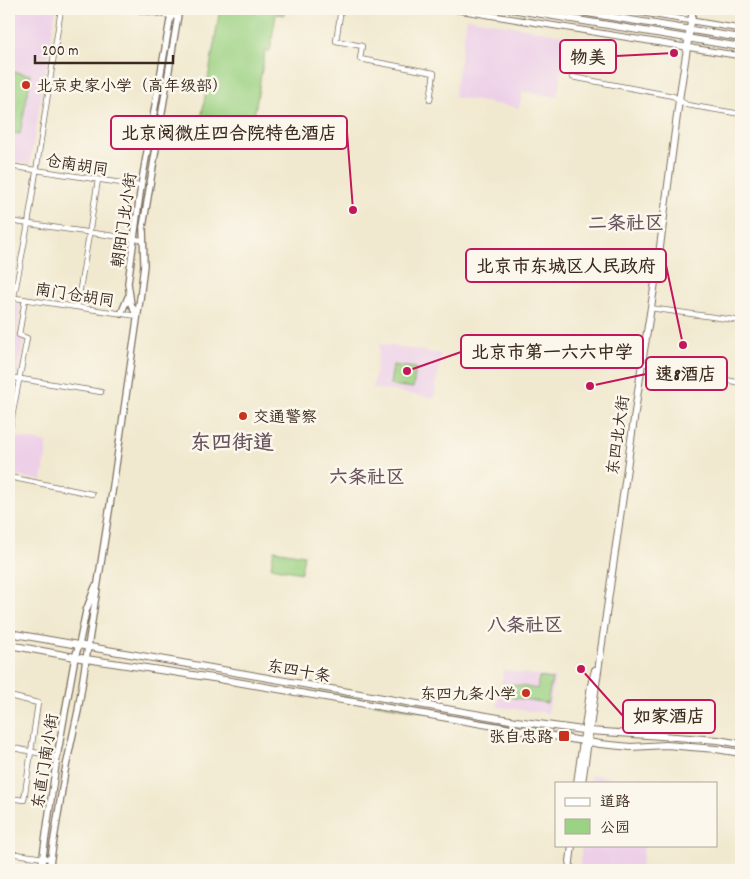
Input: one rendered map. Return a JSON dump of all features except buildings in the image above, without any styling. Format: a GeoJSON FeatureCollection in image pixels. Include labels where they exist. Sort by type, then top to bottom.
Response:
{"type":"FeatureCollection","features":[{"type":"Feature","properties":{"kind":"main road","name":"朝阳门北小街"},"geometry":{"type":"LineString","coordinates":[[137,316],[131,304],[128,283],[141,186],[173,14],[179,9]]}},
{"type":"Feature","properties":{"kind":"main road"},"geometry":{"type":"LineString","coordinates":[[511,9],[741,48]]}},
{"type":"Feature","properties":{"kind":"main road"},"geometry":{"type":"LineString","coordinates":[[566,9],[741,38]]}},
{"type":"Feature","properties":{"kind":"main road","name":"东四北大街"},"geometry":{"type":"LineString","coordinates":[[577,782],[597,685],[599,657],[667,202],[693,9]]}},
{"type":"Feature","properties":{"kind":"main road","name":"朝阳门北小街"},"geometry":{"type":"LineString","coordinates":[[88,647],[144,265],[142,240],[173,14]]}},
{"type":"Feature","properties":{"kind":"main road"},"geometry":{"type":"LineString","coordinates":[[121,314],[129,295]]}},
{"type":"Feature","properties":{"kind":"main road","name":"朝阳门北小街"},"geometry":{"type":"LineString","coordinates":[[79,646],[86,611],[99,576]]}},
{"type":"Feature","properties":{"kind":"main road","name":"东四十条"},"geometry":{"type":"LineString","coordinates":[[9,633],[516,721],[587,730]]}},
{"type":"Feature","properties":{"kind":"main road","name":"东四十条"},"geometry":{"type":"LineString","coordinates":[[9,645],[585,742]]}},
{"type":"Feature","properties":{"kind":"main road","name":"东直门南小街"},"geometry":{"type":"LineString","coordinates":[[41,870],[57,757],[75,657],[79,646]]}},
{"type":"Feature","properties":{"kind":"main road","name":"东直门南小街"},"geometry":{"type":"LineString","coordinates":[[50,870],[65,771],[77,719],[88,647]]}},
{"type":"Feature","properties":{"kind":"main road"},"geometry":{"type":"LineString","coordinates":[[587,730],[718,740],[741,744]]}},
{"type":"Feature","properties":{"kind":"main road","name":"东四北大街"},"geometry":{"type":"LineString","coordinates":[[582,782],[585,742]]}},
{"type":"Feature","properties":{"kind":"main road"},"geometry":{"type":"LineString","coordinates":[[585,742],[631,747],[666,745],[741,753]]}},
{"type":"Feature","properties":{"kind":"main road"},"geometry":{"type":"LineString","coordinates":[[569,870],[572,846]]}},
{"type":"Feature","properties":{"kind":"street"},"geometry":{"type":"LineString","coordinates":[[12,297],[28,224],[61,9]]}},
{"type":"Feature","properties":{"kind":"street"},"geometry":{"type":"LineString","coordinates":[[132,9],[173,14]]}},
{"type":"Feature","properties":{"kind":"street"},"geometry":{"type":"LineString","coordinates":[[341,9],[336,41],[362,46],[360,59],[434,73],[430,100]]}},
{"type":"Feature","properties":{"kind":"street"},"geometry":{"type":"LineString","coordinates":[[452,9],[741,56]]}},
{"type":"Feature","properties":{"kind":"street"},"geometry":{"type":"LineString","coordinates":[[619,9],[741,29]]}},
{"type":"Feature","properties":{"kind":"street"},"geometry":{"type":"LineString","coordinates":[[572,78],[674,96],[687,105],[741,114]]}},
{"type":"Feature","properties":{"kind":"street","name":"仓南胡同"},"geometry":{"type":"LineString","coordinates":[[9,166],[141,186]]}},
{"type":"Feature","properties":{"kind":"street"},"geometry":{"type":"LineString","coordinates":[[77,307],[98,180]]}},
{"type":"Feature","properties":{"kind":"street"},"geometry":{"type":"LineString","coordinates":[[9,222],[142,240]]}},
{"type":"Feature","properties":{"kind":"street","name":"南门仓胡同"},"geometry":{"type":"LineString","coordinates":[[12,297],[137,316]]}},
{"type":"Feature","properties":{"kind":"street"},"geometry":{"type":"LineString","coordinates":[[9,433],[27,338],[19,335],[25,299]]}},
{"type":"Feature","properties":{"kind":"street"},"geometry":{"type":"LineString","coordinates":[[650,308],[741,321]]}},
{"type":"Feature","properties":{"kind":"street"},"geometry":{"type":"LineString","coordinates":[[642,363],[741,383]]}},
{"type":"Feature","properties":{"kind":"street"},"geometry":{"type":"LineString","coordinates":[[9,377],[101,392]]}},
{"type":"Feature","properties":{"kind":"street"},"geometry":{"type":"LineString","coordinates":[[9,476],[92,494]]}},
{"type":"Feature","properties":{"kind":"street"},"geometry":{"type":"LineString","coordinates":[[9,696],[38,703],[24,800],[9,798]]}},
{"type":"Feature","properties":{"kind":"street"},"geometry":{"type":"LineString","coordinates":[[9,746],[57,757]]}},
{"type":"Feature","properties":{"kind":"street"},"geometry":{"type":"LineString","coordinates":[[9,852],[51,859]]}},
{"type":"Feature","properties":{"kind":"shaded area","name":"北京史家小学（高年级部）"},"geometry":{"type":"Polygon","coordinates":[[[9,9],[56,9],[30,164],[9,161],[9,9]]]}},
{"type":"Feature","properties":{"kind":"shaded area"},"geometry":{"type":"Polygon","coordinates":[[[467,18],[568,36],[557,97],[523,91],[519,108],[454,97],[467,18]]]}},
{"type":"Feature","properties":{"kind":"shaded area"},"geometry":{"type":"Polygon","coordinates":[[[9,302],[20,304],[17,336],[24,339],[9,416],[9,302]]]}},
{"type":"Feature","properties":{"kind":"shaded area"},"geometry":{"type":"Polygon","coordinates":[[[380,344],[441,354],[434,398],[373,388],[380,344]]]}},
{"type":"Feature","properties":{"kind":"shaded area"},"geometry":{"type":"Polygon","coordinates":[[[9,436],[48,443],[42,481],[9,474],[9,436]]]}},
{"type":"Feature","properties":{"kind":"shaded area","name":"东四九条小学"},"geometry":{"type":"Polygon","coordinates":[[[504,670],[555,678],[548,713],[497,707],[504,670]]]}},
{"type":"Feature","properties":{"kind":"shaded area"},"geometry":{"type":"Polygon","coordinates":[[[591,775],[652,782],[590,782],[591,775]]]}},
{"type":"Feature","properties":{"kind":"shaded area"},"geometry":{"type":"Polygon","coordinates":[[[582,846],[644,846],[641,870],[579,870],[582,846]]]}},
{"type":"Feature","properties":{"kind":"green space"},"geometry":{"type":"Polygon","coordinates":[[[220,9],[285,9],[284,15],[276,14],[270,51],[265,51],[252,129],[201,120],[220,9]]]}},
{"type":"Feature","properties":{"kind":"green space"},"geometry":{"type":"Polygon","coordinates":[[[9,71],[31,75],[20,134],[9,132],[9,71]]]}},
{"type":"Feature","properties":{"kind":"green space"},"geometry":{"type":"Polygon","coordinates":[[[393,365],[416,368],[413,388],[390,385],[393,365]]]}},
{"type":"Feature","properties":{"kind":"green space"},"geometry":{"type":"Polygon","coordinates":[[[274,550],[304,555],[301,573],[271,567],[274,550]]]}},
{"type":"Feature","properties":{"kind":"green space"},"geometry":{"type":"Polygon","coordinates":[[[539,677],[552,679],[547,703],[509,697],[511,684],[537,689],[539,677]]]}},
{"type":"Feature","properties":{"kind":"green space"},"geometry":{"type":"Polygon","coordinates":[[[317,692],[514,726],[536,727],[572,733],[572,736],[318,694],[317,692]]]}},
{"type":"Feature","properties":{"kind":"place","name":"物美"},"geometry":{"type":"Point","coordinates":[674,53]}},
{"type":"Feature","properties":{"kind":"place","name":"北京史家小学（高年级部）"},"geometry":{"type":"Point","coordinates":[26,85]}},
{"type":"Feature","properties":{"kind":"place","name":"北京阅微庄四合院特色酒店"},"geometry":{"type":"Point","coordinates":[353,210]}},
{"type":"Feature","properties":{"kind":"place","name":"北京市东城区人民政府"},"geometry":{"type":"Point","coordinates":[683,345]}},
{"type":"Feature","properties":{"kind":"place","name":"北京市第一六六中学"},"geometry":{"type":"Point","coordinates":[407,371]}},
{"type":"Feature","properties":{"kind":"place","name":"速8酒店"},"geometry":{"type":"Point","coordinates":[590,386]}},
{"type":"Feature","properties":{"kind":"place","name":"交通警察"},"geometry":{"type":"Point","coordinates":[243,416]}},
{"type":"Feature","properties":{"kind":"place","name":"如家酒店"},"geometry":{"type":"Point","coordinates":[581,669]}},
{"type":"Feature","properties":{"kind":"place","name":"东四九条小学"},"geometry":{"type":"Point","coordinates":[526,693]}},
{"type":"Feature","properties":{"kind":"place","name":"张自忠路"},"geometry":{"type":"Point","coordinates":[564,736]}},
{"type":"Feature","properties":{"kind":"district","name":"二条社区"},"geometry":{"type":"Point","coordinates":[626,222]}},
{"type":"Feature","properties":{"kind":"district","name":"东四街道"},"geometry":{"type":"Point","coordinates":[232,442]}},
{"type":"Feature","properties":{"kind":"district","name":"六条社区"},"geometry":{"type":"Point","coordinates":[367,476]}},
{"type":"Feature","properties":{"kind":"district","name":"八条社区"},"geometry":{"type":"Point","coordinates":[525,624]}}]}
